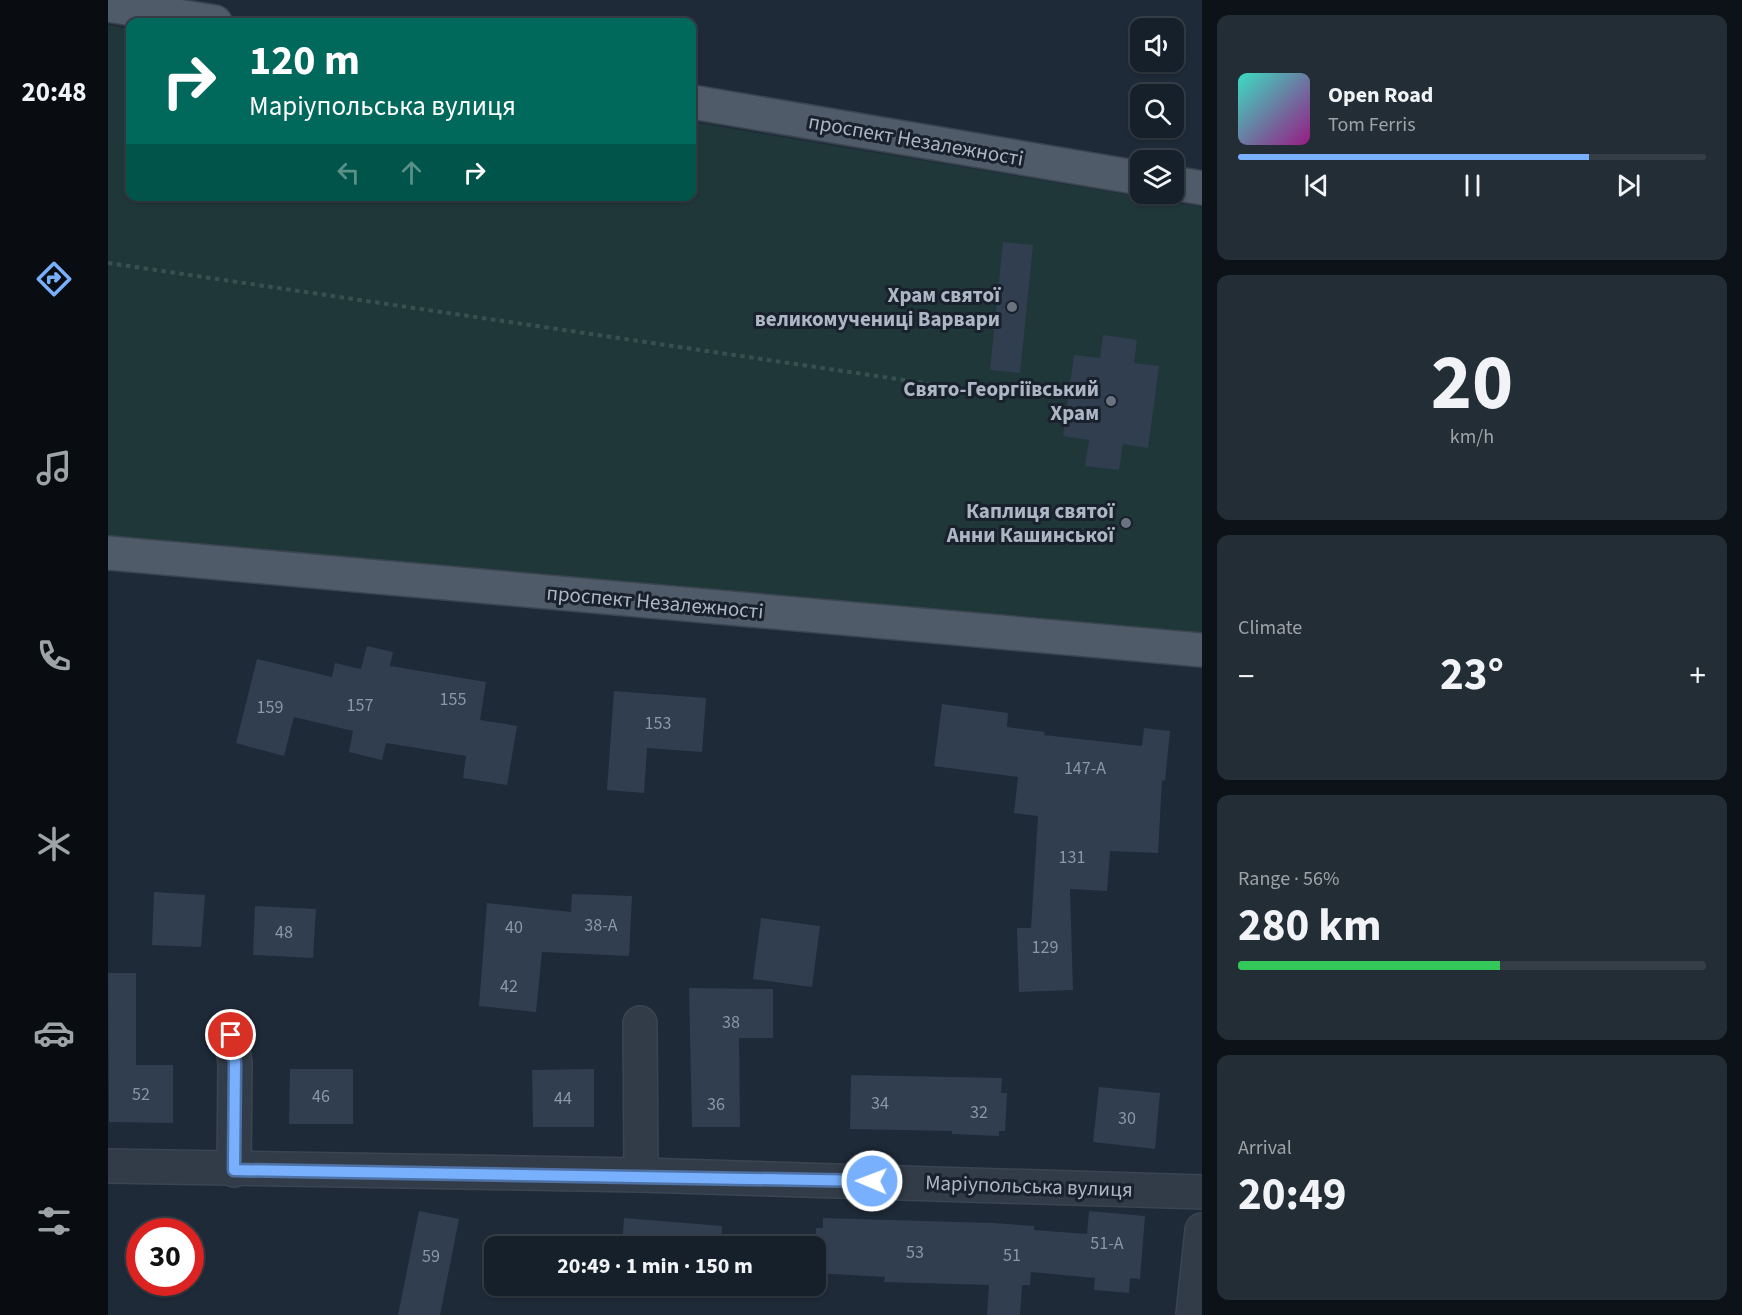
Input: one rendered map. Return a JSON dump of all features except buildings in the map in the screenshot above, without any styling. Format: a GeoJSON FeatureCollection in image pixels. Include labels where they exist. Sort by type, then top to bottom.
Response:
{"type":"FeatureCollection","features":[{"type":"Feature","properties":{"kind":"main road"},"geometry":{"type":"LineString","coordinates":[[108,4],[191,18]]}},
{"type":"Feature","properties":{"kind":"main road","name":"проспект Незалежності"},"geometry":{"type":"LineString","coordinates":[[696,103],[1130,176]]}},
{"type":"Feature","properties":{"kind":"main road"},"geometry":{"type":"LineString","coordinates":[[1184,185],[1202,188]]}},
{"type":"Feature","properties":{"kind":"main road","name":"проспект Незалежності"},"geometry":{"type":"LineString","coordinates":[[108,553],[1202,650]]}},
{"type":"Feature","properties":{"kind":"street"},"geometry":{"type":"LineString","coordinates":[[640,1023],[640,1175]]}},
{"type":"Feature","properties":{"kind":"street"},"geometry":{"type":"LineString","coordinates":[[231,1035],[235,1063],[234,1170]]}},
{"type":"Feature","properties":{"kind":"street","name":"Маріупольська вулиця"},"geometry":{"type":"LineString","coordinates":[[108,1166],[234,1170],[640,1175],[1202,1192]]}},
{"type":"Feature","properties":{"kind":"street"},"geometry":{"type":"LineString","coordinates":[[1193,1315],[1202,1230]]}},
{"type":"Feature","properties":{"kind":"path"},"geometry":{"type":"LineString","coordinates":[[108,263],[938,385]]}},
{"type":"Feature","properties":{"kind":"green space"},"geometry":{"type":"Polygon","coordinates":[[[108,25],[126,28],[126,201],[696,201],[696,123],[1130,195],[1130,204],[1184,204],[1202,207],[1202,634],[108,539],[108,25]]]}},
{"type":"Feature","properties":{"kind":"place","name":"Храм святої великомучениці Варвари"},"geometry":{"type":"Point","coordinates":[1012,307]}},
{"type":"Feature","properties":{"kind":"place","name":"Свято-Георгіївський Храм"},"geometry":{"type":"Point","coordinates":[1111,401]}},
{"type":"Feature","properties":{"kind":"place","name":"Каплиця cвятої Анни Кашинської"},"geometry":{"type":"Point","coordinates":[1126,523]}},
{"type":"Feature","properties":{"kind":"route"},"geometry":{"type":"LineString","coordinates":[[231,1035],[235,1063],[234,1170],[640,1175],[872,1181]]}}]}
